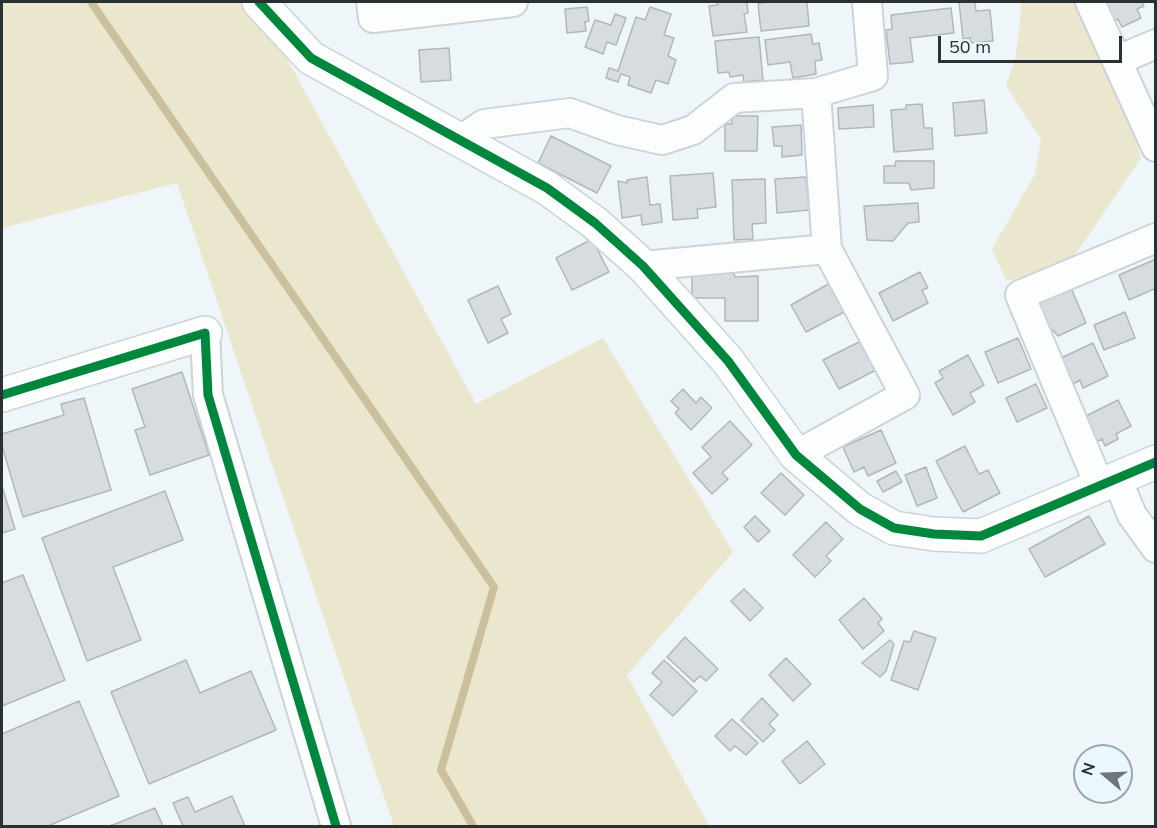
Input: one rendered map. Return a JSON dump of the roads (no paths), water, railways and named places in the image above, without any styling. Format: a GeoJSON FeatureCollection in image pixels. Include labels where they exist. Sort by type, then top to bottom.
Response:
{"type":"FeatureCollection","features":[{"type":"Feature","properties":{"kind":"street"},"geometry":{"type":"LineString","coordinates":[[259,2],[310,58],[462,139],[547,188],[594,223],[643,266],[728,360],[796,455],[860,509],[894,528],[934,534],[981,536],[1155,462]]}},
{"type":"Feature","properties":{"kind":"street"},"geometry":{"type":"LineString","coordinates":[[371,2],[373,18],[513,2]]}},
{"type":"Feature","properties":{"kind":"street"},"geometry":{"type":"LineString","coordinates":[[462,139],[484,124],[570,113],[617,130],[662,140],[693,130],[734,98],[816,93],[873,76],[867,2]]}},
{"type":"Feature","properties":{"kind":"street"},"geometry":{"type":"LineString","coordinates":[[1090,2],[1118,60],[1155,147]]}},
{"type":"Feature","properties":{"kind":"street"},"geometry":{"type":"LineString","coordinates":[[1118,60],[1155,44]]}},
{"type":"Feature","properties":{"kind":"street"},"geometry":{"type":"LineString","coordinates":[[796,455],[905,395],[826,249],[816,93]]}},
{"type":"Feature","properties":{"kind":"street"},"geometry":{"type":"LineString","coordinates":[[1155,238],[1020,295],[1109,483],[1155,548]]}},
{"type":"Feature","properties":{"kind":"street"},"geometry":{"type":"LineString","coordinates":[[643,266],[826,249]]}},
{"type":"Feature","properties":{"kind":"street"},"geometry":{"type":"LineString","coordinates":[[2,395],[205,333],[208,395],[336,826]]}},
{"type":"Feature","properties":{"kind":"waterway"},"geometry":{"type":"LineString","coordinates":[[91,2],[494,587],[441,770],[473,826]]}}]}
